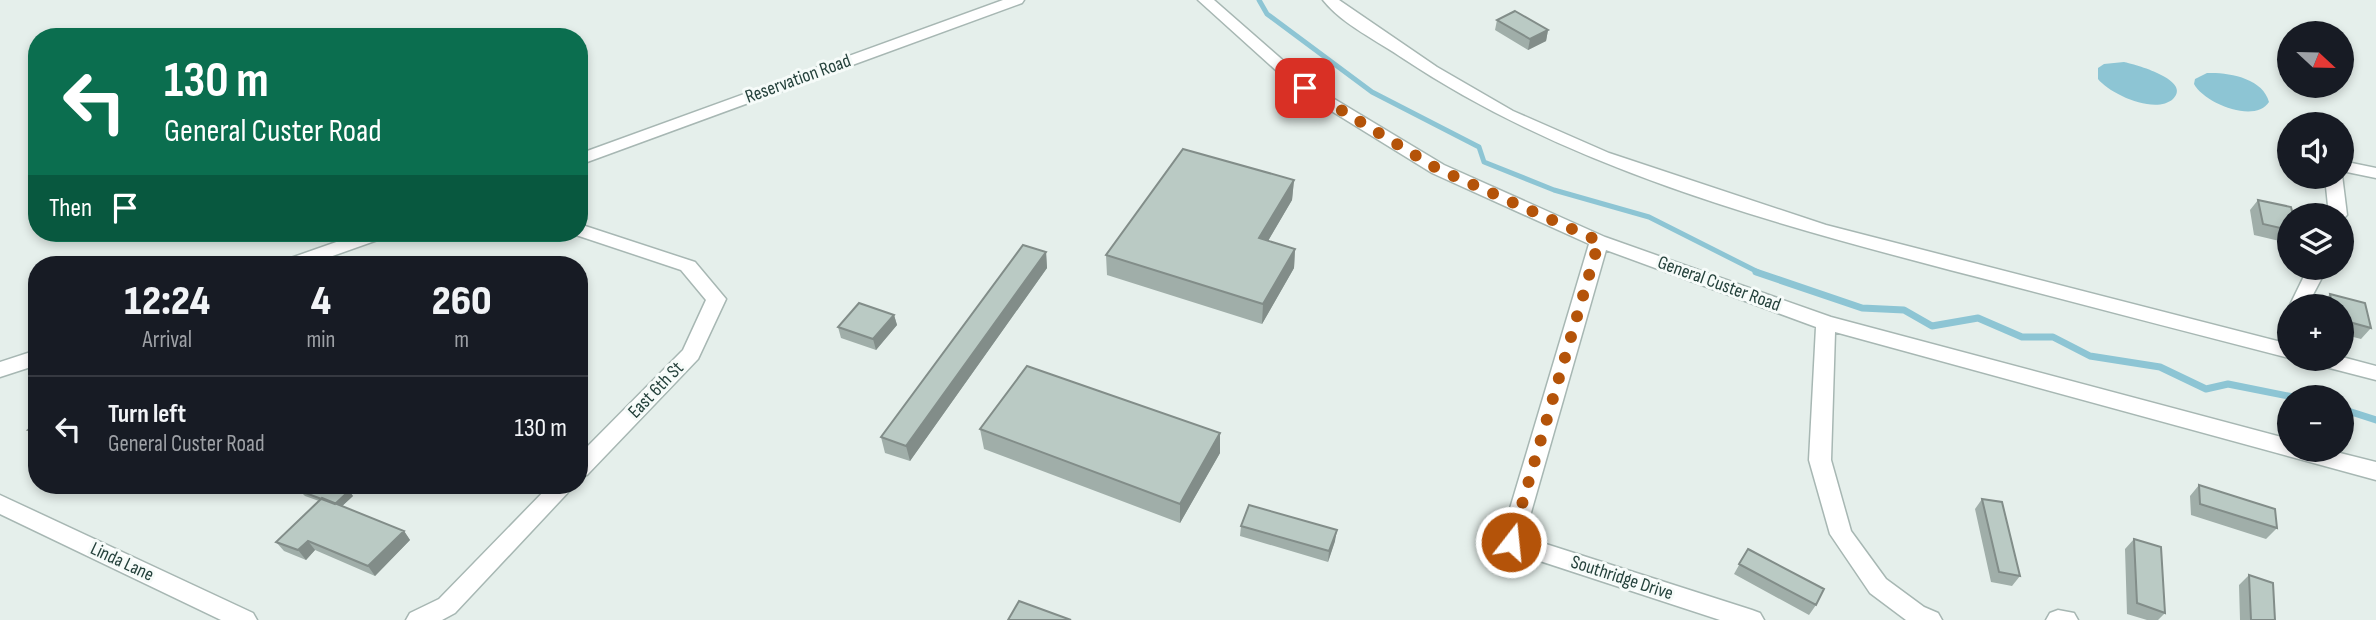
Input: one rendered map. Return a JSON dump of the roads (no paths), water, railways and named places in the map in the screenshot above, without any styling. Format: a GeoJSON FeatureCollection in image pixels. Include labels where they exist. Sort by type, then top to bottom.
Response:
{"type":"FeatureCollection","features":[{"type":"Feature","properties":{"kind":"street","name":"Reservation Road"},"geometry":{"type":"LineString","coordinates":[[588,157],[1017,0]]}},
{"type":"Feature","properties":{"kind":"street","name":"General Custer Road"},"geometry":{"type":"LineString","coordinates":[[1205,0],[1316,95],[1438,169],[1599,241],[1826,323],[2277,444]]}},
{"type":"Feature","properties":{"kind":"street"},"geometry":{"type":"LineString","coordinates":[[1330,0],[1431,70],[1507,114],[1603,157],[1821,230],[2277,348]]}},
{"type":"Feature","properties":{"kind":"street"},"geometry":{"type":"LineString","coordinates":[[2354,168],[2376,173]]}},
{"type":"Feature","properties":{"kind":"street","name":"East 6th St"},"geometry":{"type":"LineString","coordinates":[[588,233],[688,266],[716,299],[691,354],[588,461]]}},
{"type":"Feature","properties":{"kind":"street","name":"Southridge Drive"},"geometry":{"type":"LineString","coordinates":[[1599,241],[1511,542],[1752,620]]}},
{"type":"Feature","properties":{"kind":"street"},"geometry":{"type":"LineString","coordinates":[[315,256],[354,242]]}},
{"type":"Feature","properties":{"kind":"street"},"geometry":{"type":"LineString","coordinates":[[1826,323],[1820,460],[1841,534],[1878,586],[1919,618]]}},
{"type":"Feature","properties":{"kind":"street"},"geometry":{"type":"LineString","coordinates":[[0,370],[28,360]]}},
{"type":"Feature","properties":{"kind":"street"},"geometry":{"type":"LineString","coordinates":[[2354,367],[2376,373]]}},
{"type":"Feature","properties":{"kind":"street"},"geometry":{"type":"LineString","coordinates":[[2343,462],[2376,471]]}},
{"type":"Feature","properties":{"kind":"street"},"geometry":{"type":"LineString","coordinates":[[418,620],[447,606],[555,494]]}},
{"type":"Feature","properties":{"kind":"street","name":"Linda Lane"},"geometry":{"type":"LineString","coordinates":[[0,504],[245,620]]}},
{"type":"Feature","properties":{"kind":"street"},"geometry":{"type":"LineString","coordinates":[[2059,620],[2066,620]]}},
{"type":"Feature","properties":{"kind":"water"},"geometry":{"type":"Polygon","coordinates":[[[2124,62],[2169,79],[2177,92],[2173,99],[2155,105],[2133,101],[2112,91],[2098,79],[2098,68],[2104,64],[2124,62]]]}},
{"type":"Feature","properties":{"kind":"water"},"geometry":{"type":"Polygon","coordinates":[[[2207,73],[2244,78],[2260,87],[2269,102],[2253,111],[2242,111],[2218,104],[2194,84],[2195,79],[2207,73]]]}},
{"type":"Feature","properties":{"kind":"waterway"},"geometry":{"type":"LineString","coordinates":[[1259,0],[1267,14],[1372,92],[1479,147],[1484,162],[1554,190],[1649,217],[1760,273]]}},
{"type":"Feature","properties":{"kind":"waterway"},"geometry":{"type":"LineString","coordinates":[[1756,272],[1862,308],[1904,310],[1932,326],[1978,318],[2022,337],[2053,337],[2090,356],[2160,367],[2206,389],[2228,384],[2277,394]]}},
{"type":"Feature","properties":{"kind":"waterway"},"geometry":{"type":"LineString","coordinates":[[2354,413],[2376,420]]}}]}
